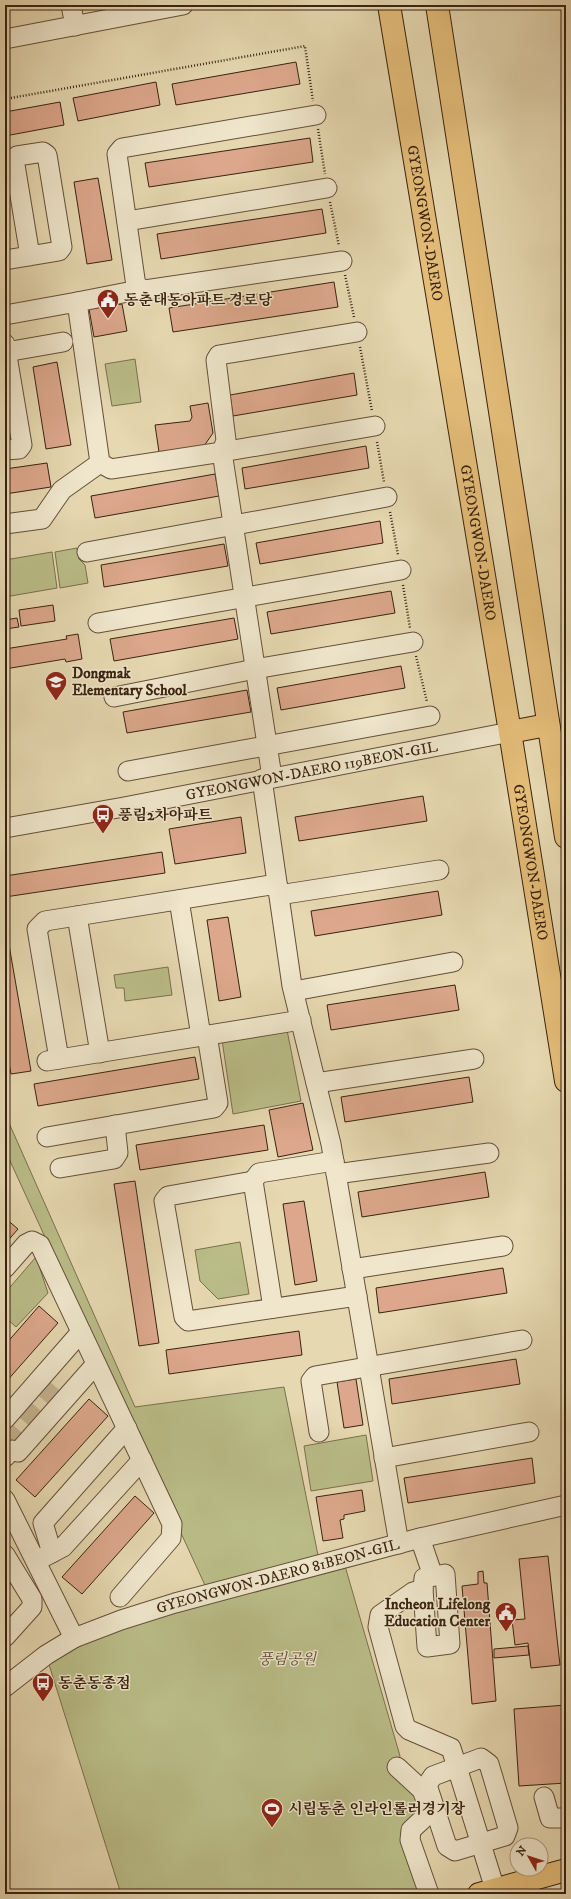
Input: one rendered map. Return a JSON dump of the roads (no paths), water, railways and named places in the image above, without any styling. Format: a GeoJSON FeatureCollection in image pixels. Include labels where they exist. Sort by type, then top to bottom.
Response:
{"type":"FeatureCollection","features":[{"type":"Feature","properties":{"kind":"main road","name":"GYEONGWON-DAERO"},"geometry":{"type":"LineString","coordinates":[[389,5],[510,732],[566,1081]]}},
{"type":"Feature","properties":{"kind":"main road"},"geometry":{"type":"LineString","coordinates":[[437,5],[547,725],[566,837]]}},
{"type":"Feature","properties":{"kind":"main road","name":"GYEONGWON-DAERO 119BEON-GIL"},"geometry":{"type":"LineString","coordinates":[[510,732],[547,725]]}},
{"type":"Feature","properties":{"kind":"main road"},"geometry":{"type":"LineString","coordinates":[[487,1892],[566,1870]]}},
{"type":"Feature","properties":{"kind":"street"},"geometry":{"type":"LineString","coordinates":[[72,5],[75,26]]}},
{"type":"Feature","properties":{"kind":"street"},"geometry":{"type":"LineString","coordinates":[[5,39],[183,5]]}},
{"type":"Feature","properties":{"kind":"street"},"geometry":{"type":"LineString","coordinates":[[5,315],[132,291],[136,286],[117,154],[122,148],[316,115]]}},
{"type":"Feature","properties":{"kind":"street"},"geometry":{"type":"LineString","coordinates":[[5,260],[30,256],[59,251],[62,246],[47,156],[43,152],[17,156],[14,159],[30,256]]}},
{"type":"Feature","properties":{"kind":"street"},"geometry":{"type":"LineString","coordinates":[[127,221],[327,188]]}},
{"type":"Feature","properties":{"kind":"street"},"geometry":{"type":"LineString","coordinates":[[136,286],[145,290],[342,261]]}},
{"type":"Feature","properties":{"kind":"street"},"geometry":{"type":"LineString","coordinates":[[77,302],[100,463]]}},
{"type":"Feature","properties":{"kind":"street"},"geometry":{"type":"LineString","coordinates":[[357,332],[219,355],[216,360],[226,440],[222,452],[267,744],[267,778],[278,890],[294,992],[335,1168],[399,1544]]}},
{"type":"Feature","properties":{"kind":"street"},"geometry":{"type":"LineString","coordinates":[[5,450],[19,449],[22,444],[11,415],[6,348],[63,342]]}},
{"type":"Feature","properties":{"kind":"street"},"geometry":{"type":"LineString","coordinates":[[100,463],[111,469],[375,426]]}},
{"type":"Feature","properties":{"kind":"street"},"geometry":{"type":"LineString","coordinates":[[5,524],[42,519],[62,490],[100,463]]}},
{"type":"Feature","properties":{"kind":"street"},"geometry":{"type":"LineString","coordinates":[[87,552],[387,497]]}},
{"type":"Feature","properties":{"kind":"street"},"geometry":{"type":"LineString","coordinates":[[98,623],[244,596],[401,570]]}},
{"type":"Feature","properties":{"kind":"street"},"geometry":{"type":"LineString","coordinates":[[114,697],[255,669],[413,642]]}},
{"type":"Feature","properties":{"kind":"street"},"geometry":{"type":"LineString","coordinates":[[128,770],[430,716]]}},
{"type":"Feature","properties":{"kind":"street","name":"GYEONGWON-DAERO 119BEON-GIL"},"geometry":{"type":"LineString","coordinates":[[5,828],[124,807],[510,732]]}},
{"type":"Feature","properties":{"kind":"street"},"geometry":{"type":"LineString","coordinates":[[301,1020],[53,1060],[37,929],[45,921],[179,900],[278,890],[439,870]]}},
{"type":"Feature","properties":{"kind":"street"},"geometry":{"type":"LineString","coordinates":[[47,1137],[214,1108],[218,1103],[179,900]]}},
{"type":"Feature","properties":{"kind":"street"},"geometry":{"type":"LineString","coordinates":[[78,916],[100,1053]]}},
{"type":"Feature","properties":{"kind":"street"},"geometry":{"type":"LineString","coordinates":[[294,992],[454,962]]}},
{"type":"Feature","properties":{"kind":"street"},"geometry":{"type":"LineString","coordinates":[[316,1083],[474,1059]]}},
{"type":"Feature","properties":{"kind":"street"},"geometry":{"type":"LineString","coordinates":[[60,1168],[114,1159],[118,1153],[115,1125]]}},
{"type":"Feature","properties":{"kind":"street"},"geometry":{"type":"LineString","coordinates":[[357,1296],[188,1321],[184,1317],[164,1201],[168,1196],[253,1181],[259,1173],[335,1168],[489,1153]]}},
{"type":"Feature","properties":{"kind":"street"},"geometry":{"type":"LineString","coordinates":[[253,1181],[274,1308]]}},
{"type":"Feature","properties":{"kind":"street"},"geometry":{"type":"LineString","coordinates":[[5,1268],[26,1244],[32,1241],[40,1244],[172,1524],[171,1538],[120,1597]]}},
{"type":"Feature","properties":{"kind":"street"},"geometry":{"type":"LineString","coordinates":[[352,1269],[503,1246]]}},
{"type":"Feature","properties":{"kind":"street"},"geometry":{"type":"LineString","coordinates":[[5,1419],[81,1332]]}},
{"type":"Feature","properties":{"kind":"street"},"geometry":{"type":"LineString","coordinates":[[319,1432],[311,1381],[315,1376],[522,1340]]}},
{"type":"Feature","properties":{"kind":"street"},"geometry":{"type":"LineString","coordinates":[[7,1450],[18,1452],[96,1364]]}},
{"type":"Feature","properties":{"kind":"street"},"geometry":{"type":"LineString","coordinates":[[44,1557],[43,1523],[127,1428]]}},
{"type":"Feature","properties":{"kind":"street"},"geometry":{"type":"LineString","coordinates":[[384,1458],[529,1432]]}},
{"type":"Feature","properties":{"kind":"street"},"geometry":{"type":"LineString","coordinates":[[44,1557],[63,1546],[142,1460]]}},
{"type":"Feature","properties":{"kind":"street"},"geometry":{"type":"LineString","coordinates":[[5,1500],[44,1557],[74,1638]]}},
{"type":"Feature","properties":{"kind":"street","name":"GYEONGWON-DAERO 81BEON-GIL"},"geometry":{"type":"LineString","coordinates":[[5,1687],[46,1655],[74,1638],[121,1620],[175,1603],[420,1538],[566,1505]]}},
{"type":"Feature","properties":{"kind":"street"},"geometry":{"type":"LineString","coordinates":[[420,1538],[428,1583],[380,1615],[378,1627],[405,1726],[409,1730],[451,1748],[480,1843],[487,1892]]}},
{"type":"Feature","properties":{"kind":"street"},"geometry":{"type":"LineString","coordinates":[[5,1554],[32,1599],[32,1607],[5,1637]]}},
{"type":"Feature","properties":{"kind":"street"},"geometry":{"type":"LineString","coordinates":[[481,1758],[489,1764],[508,1828],[505,1836],[455,1851],[447,1846],[427,1785],[433,1776],[456,1767],[481,1758]]}},
{"type":"Feature","properties":{"kind":"street"},"geometry":{"type":"LineString","coordinates":[[396,1767],[422,1790],[429,1808],[425,1817],[411,1830],[410,1840],[429,1894]]}},
{"type":"Feature","properties":{"kind":"street"},"geometry":{"type":"LineString","coordinates":[[544,1797],[550,1818],[566,1818]]}},
{"type":"Feature","properties":{"kind":"tunnel"},"geometry":{"type":"LineString","coordinates":[[7,1445],[57,1388]]}},
{"type":"Feature","properties":{"kind":"place","name":"동춘대동아파트 경로당"},"geometry":{"type":"Point","coordinates":[108,320]}},
{"type":"Feature","properties":{"kind":"place","name":"Dongmak Elementary School"},"geometry":{"type":"Point","coordinates":[56,702]}},
{"type":"Feature","properties":{"kind":"place","name":"풍림2차아파트"},"geometry":{"type":"Point","coordinates":[103,834]}},
{"type":"Feature","properties":{"kind":"place","name":"Incheon Lifelong Education Center"},"geometry":{"type":"Point","coordinates":[506,1632]}},
{"type":"Feature","properties":{"kind":"place","name":"동춘동종점"},"geometry":{"type":"Point","coordinates":[43,1702]}},
{"type":"Feature","properties":{"kind":"place","name":"시립동춘 인라인롤러경기장"},"geometry":{"type":"Point","coordinates":[272,1828]}},
{"type":"Feature","properties":{"kind":"park label","name":"풍림공원"},"geometry":{"type":"Point","coordinates":[287,1659]}}]}
